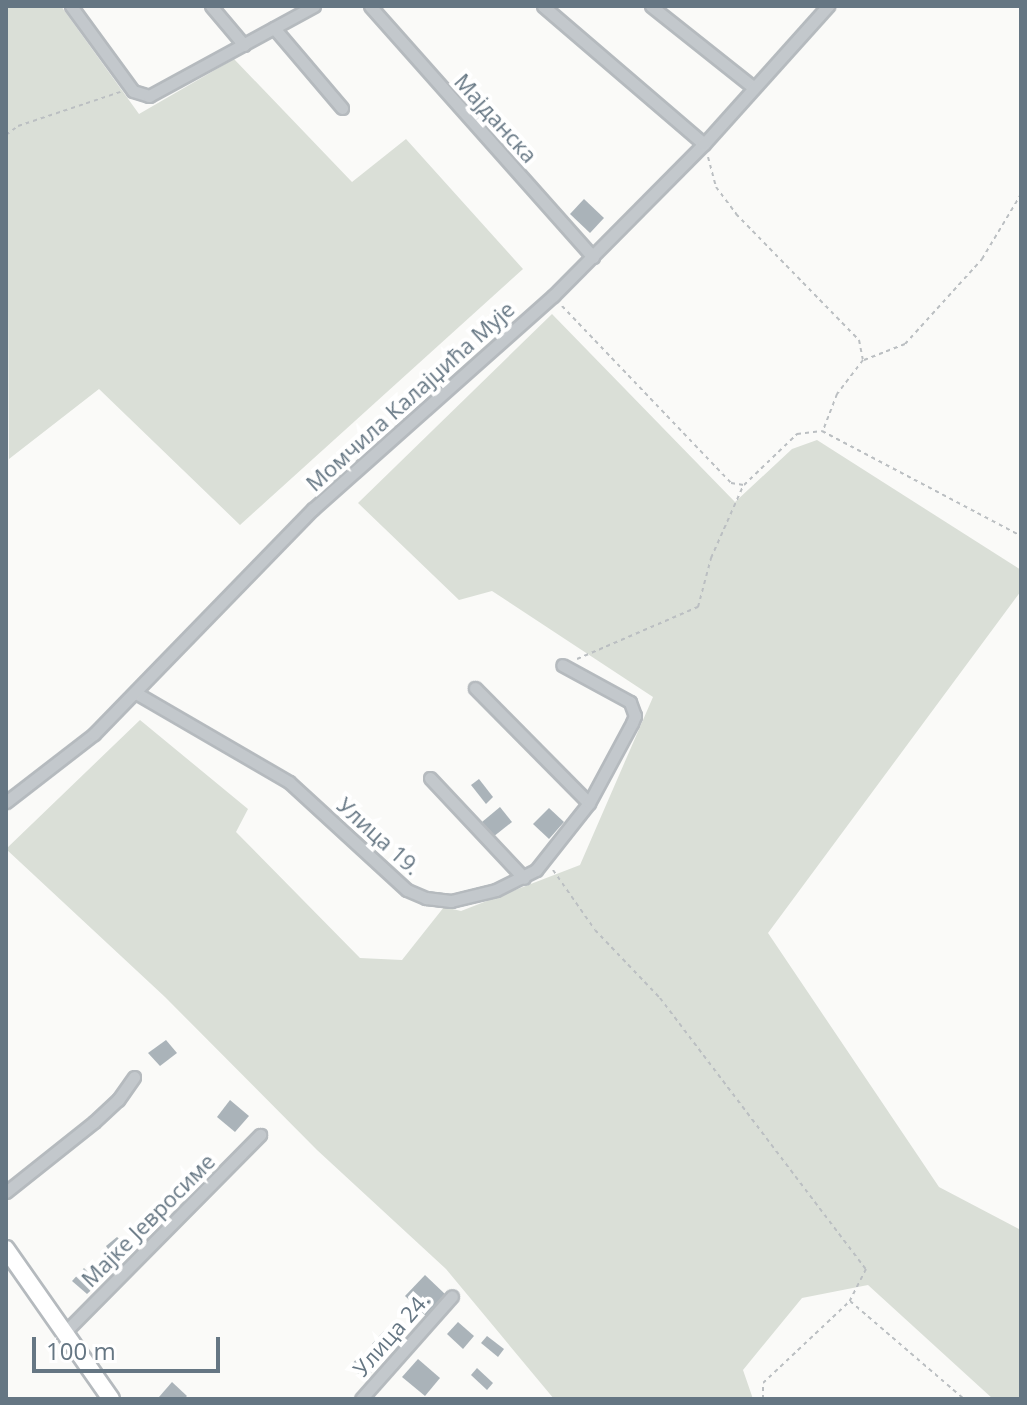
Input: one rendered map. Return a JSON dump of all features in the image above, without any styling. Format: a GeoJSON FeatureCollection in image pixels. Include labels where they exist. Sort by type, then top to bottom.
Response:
{"type":"FeatureCollection","features":[{"type":"Feature","properties":{"kind":"main road"},"geometry":{"type":"LineString","coordinates":[[6,1249],[111,1399]]}},
{"type":"Feature","properties":{"kind":"street"},"geometry":{"type":"LineString","coordinates":[[71,6],[129,86],[141,94],[158,93],[314,6]]}},
{"type":"Feature","properties":{"kind":"street"},"geometry":{"type":"LineString","coordinates":[[211,6],[244,45]]}},
{"type":"Feature","properties":{"kind":"street","name":"Мајданска"},"geometry":{"type":"LineString","coordinates":[[370,6],[593,257]]}},
{"type":"Feature","properties":{"kind":"street"},"geometry":{"type":"LineString","coordinates":[[543,6],[704,144]]}},
{"type":"Feature","properties":{"kind":"street"},"geometry":{"type":"LineString","coordinates":[[651,6],[753,87]]}},
{"type":"Feature","properties":{"kind":"street","name":"Момчила Калајџића Мује"},"geometry":{"type":"LineString","coordinates":[[6,802],[94,734],[313,509],[553,296],[704,144],[828,6]]}},
{"type":"Feature","properties":{"kind":"street"},"geometry":{"type":"LineString","coordinates":[[274,28],[342,108]]}},
{"type":"Feature","properties":{"kind":"street","name":"Улица 19."},"geometry":{"type":"LineString","coordinates":[[136,693],[289,782],[396,883],[418,896],[435,901],[463,900],[524,878],[546,860],[589,803],[635,716],[625,698],[562,665]]}},
{"type":"Feature","properties":{"kind":"street"},"geometry":{"type":"LineString","coordinates":[[475,688],[589,803]]}},
{"type":"Feature","properties":{"kind":"street"},"geometry":{"type":"LineString","coordinates":[[430,778],[524,878]]}},
{"type":"Feature","properties":{"kind":"street"},"geometry":{"type":"LineString","coordinates":[[6,1192],[94,1122],[118,1100],[134,1077]]}},
{"type":"Feature","properties":{"kind":"street","name":"Мајке Јевросиме"},"geometry":{"type":"LineString","coordinates":[[64,1333],[260,1135]]}},
{"type":"Feature","properties":{"kind":"street","name":"Улица 24."},"geometry":{"type":"LineString","coordinates":[[361,1399],[452,1296]]}},
{"type":"Feature","properties":{"kind":"path"},"geometry":{"type":"LineString","coordinates":[[6,135],[18,126],[78,109],[129,86]]}},
{"type":"Feature","properties":{"kind":"path"},"geometry":{"type":"LineString","coordinates":[[704,144],[716,187],[756,235],[859,340],[863,360]]}},
{"type":"Feature","properties":{"kind":"path"},"geometry":{"type":"LineString","coordinates":[[822,431],[837,394],[863,360],[905,344],[982,259],[1021,194]]}},
{"type":"Feature","properties":{"kind":"path"},"geometry":{"type":"LineString","coordinates":[[553,296],[731,483],[744,485]]}},
{"type":"Feature","properties":{"kind":"path"},"geometry":{"type":"LineString","coordinates":[[562,665],[698,607],[711,558],[744,485],[797,434],[822,431],[1021,536]]}},
{"type":"Feature","properties":{"kind":"path"},"geometry":{"type":"LineString","coordinates":[[546,860],[595,930],[660,998],[866,1269],[850,1301],[763,1383],[763,1399]]}},
{"type":"Feature","properties":{"kind":"path"},"geometry":{"type":"LineString","coordinates":[[850,1301],[964,1399]]}},
{"type":"Feature","properties":{"kind":"shaded area"},"geometry":{"type":"Polygon","coordinates":[[[6,6],[61,6],[139,114],[234,59],[352,182],[406,139],[523,269],[240,525],[99,389],[9,459],[6,6]]]}},
{"type":"Feature","properties":{"kind":"shaded area"},"geometry":{"type":"Polygon","coordinates":[[[552,314],[735,502],[792,449],[817,440],[1021,570],[1021,591],[768,933],[939,1187],[1021,1230],[1021,1399],[993,1399],[868,1285],[802,1298],[743,1370],[753,1399],[554,1399],[446,1269],[317,1150],[165,997],[6,849],[140,720],[248,809],[236,832],[360,958],[402,960],[444,907],[461,911],[580,865],[653,697],[492,591],[459,600],[358,503],[552,314]]]}},
{"type":"Feature","properties":{"kind":"building"},"geometry":{"type":"Polygon","coordinates":[[[584,199],[604,218],[590,233],[570,214],[584,199]]]}},
{"type":"Feature","properties":{"kind":"building"},"geometry":{"type":"Polygon","coordinates":[[[479,779],[493,797],[486,804],[471,785],[479,779]]]}},
{"type":"Feature","properties":{"kind":"building"},"geometry":{"type":"Polygon","coordinates":[[[500,807],[512,822],[493,837],[482,822],[500,807]]]}},
{"type":"Feature","properties":{"kind":"building"},"geometry":{"type":"Polygon","coordinates":[[[549,808],[564,822],[549,839],[533,824],[549,808]]]}},
{"type":"Feature","properties":{"kind":"building"},"geometry":{"type":"Polygon","coordinates":[[[166,1040],[177,1053],[160,1066],[148,1053],[166,1040]]]}},
{"type":"Feature","properties":{"kind":"building"},"geometry":{"type":"Polygon","coordinates":[[[230,1100],[249,1116],[235,1132],[217,1117],[230,1100]]]}},
{"type":"Feature","properties":{"kind":"building"},"geometry":{"type":"Polygon","coordinates":[[[117,1237],[132,1250],[117,1263],[106,1246],[117,1237]]]}},
{"type":"Feature","properties":{"kind":"building"},"geometry":{"type":"Polygon","coordinates":[[[84,1268],[99,1283],[87,1294],[72,1281],[84,1268]]]}},
{"type":"Feature","properties":{"kind":"building"},"geometry":{"type":"Polygon","coordinates":[[[425,1275],[446,1295],[426,1316],[405,1296],[425,1275]]]}},
{"type":"Feature","properties":{"kind":"building"},"geometry":{"type":"Polygon","coordinates":[[[458,1322],[474,1336],[463,1349],[447,1334],[458,1322]]]}},
{"type":"Feature","properties":{"kind":"building"},"geometry":{"type":"Polygon","coordinates":[[[384,1331],[398,1344],[386,1356],[372,1344],[384,1331]]]}},
{"type":"Feature","properties":{"kind":"building"},"geometry":{"type":"Polygon","coordinates":[[[487,1336],[504,1349],[498,1357],[481,1343],[487,1336]]]}},
{"type":"Feature","properties":{"kind":"building"},"geometry":{"type":"Polygon","coordinates":[[[361,1354],[376,1367],[365,1380],[350,1366],[361,1354]]]}},
{"type":"Feature","properties":{"kind":"building"},"geometry":{"type":"Polygon","coordinates":[[[418,1359],[440,1378],[425,1396],[402,1377],[418,1359]]]}},
{"type":"Feature","properties":{"kind":"building"},"geometry":{"type":"Polygon","coordinates":[[[477,1368],[493,1383],[487,1390],[471,1375],[477,1368]]]}},
{"type":"Feature","properties":{"kind":"building"},"geometry":{"type":"Polygon","coordinates":[[[172,1382],[187,1396],[184,1399],[159,1397],[172,1382]]]}}]}
